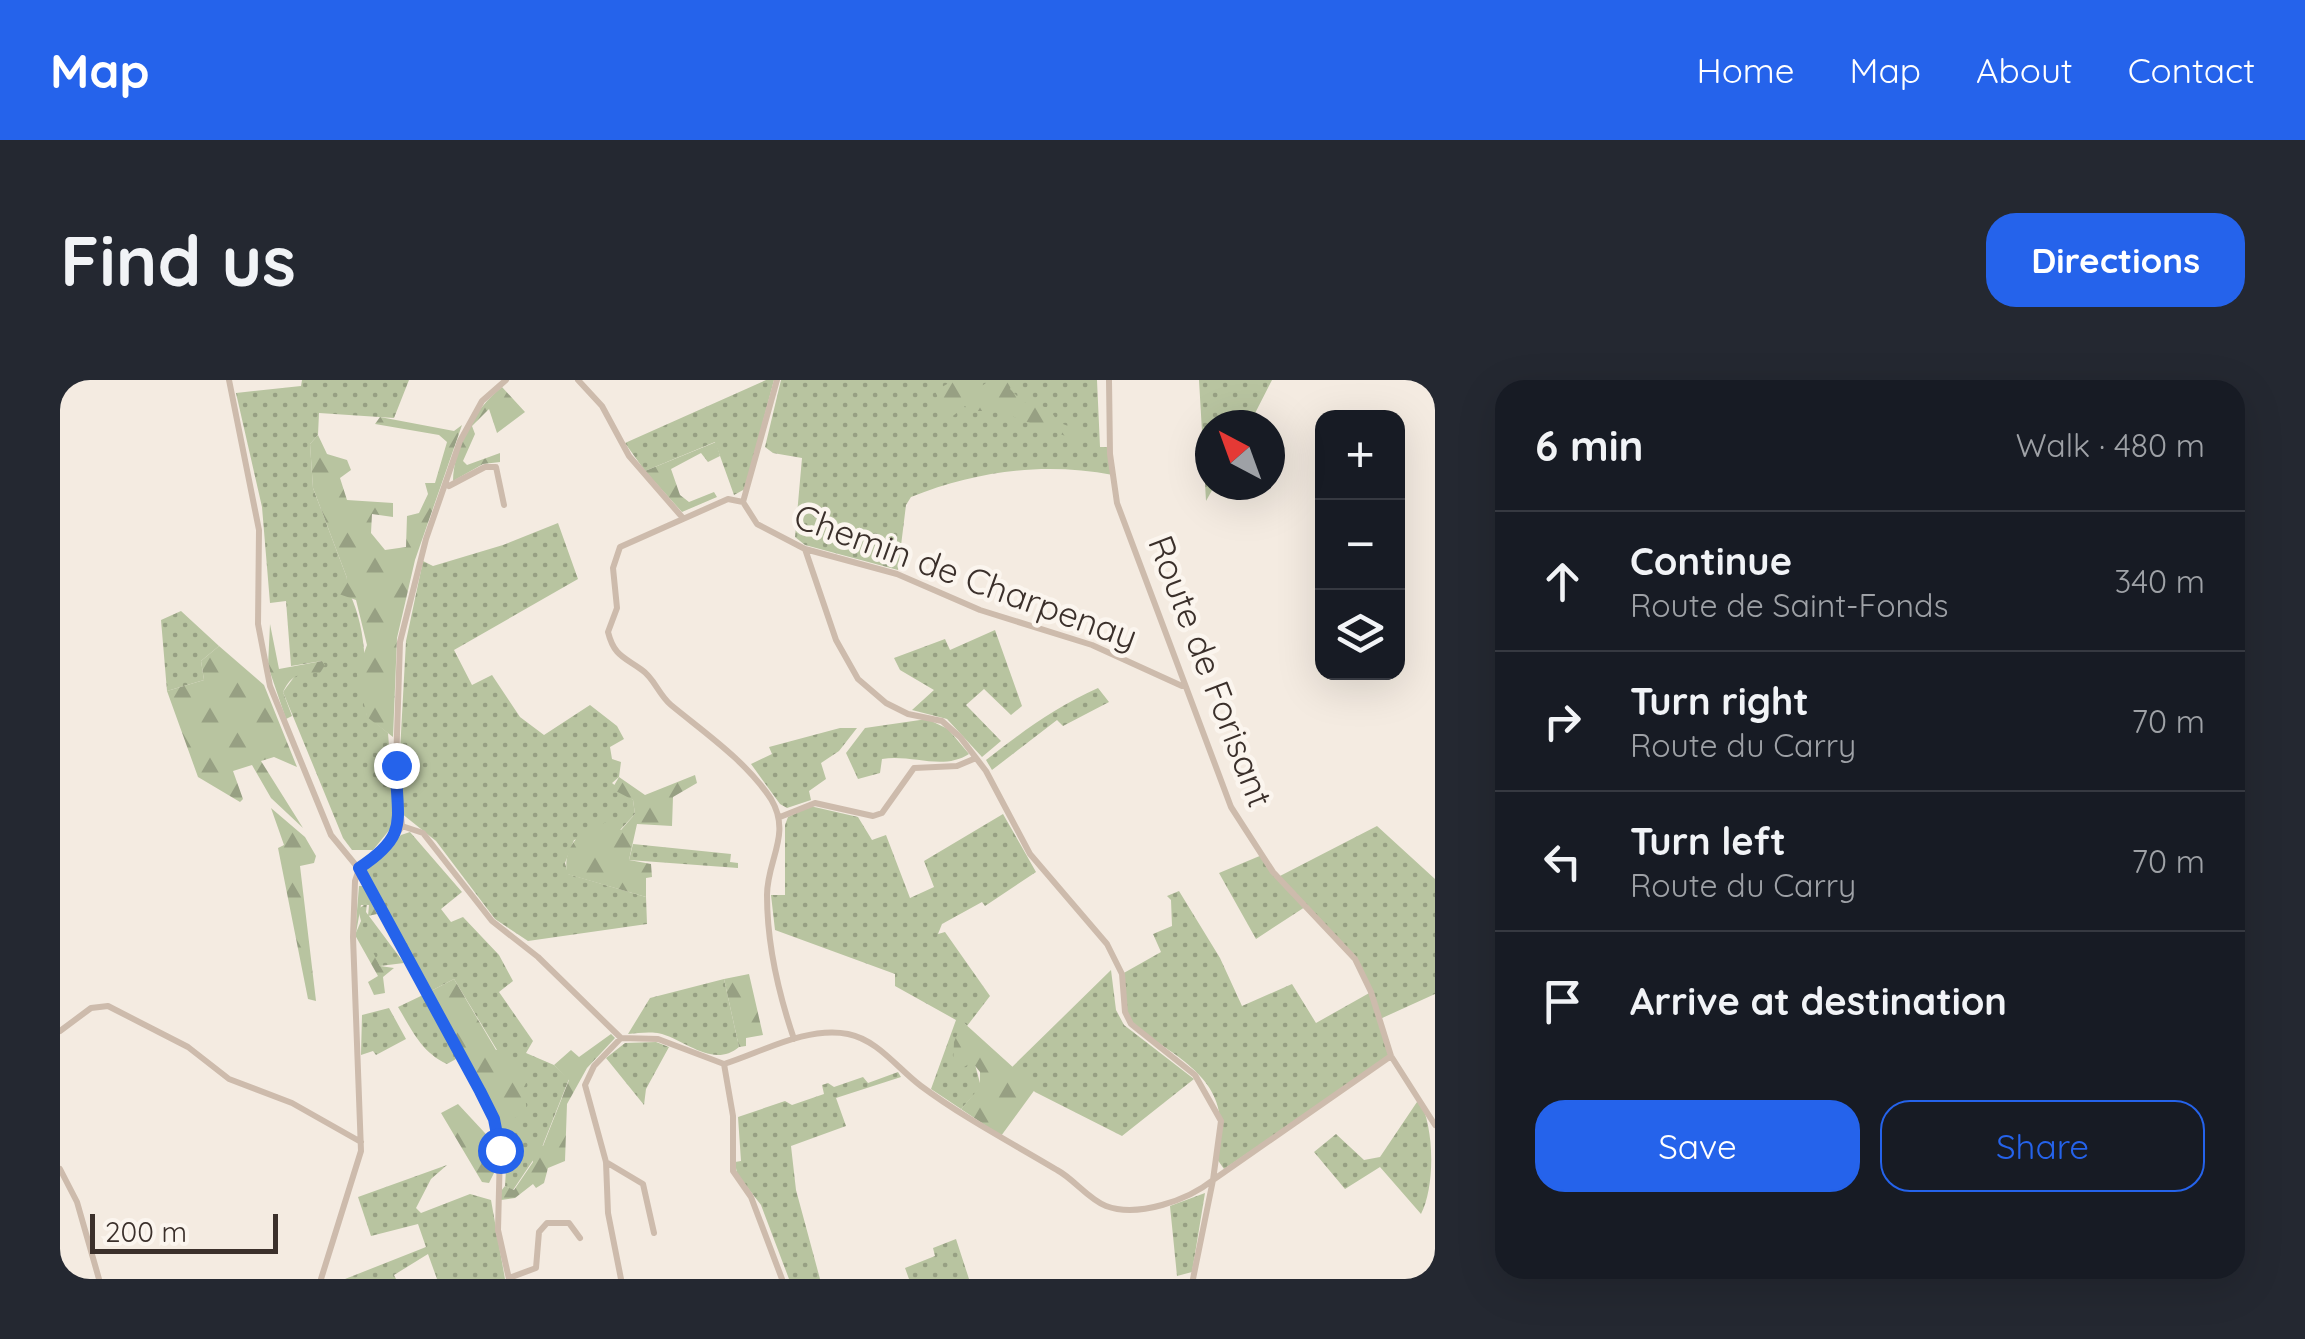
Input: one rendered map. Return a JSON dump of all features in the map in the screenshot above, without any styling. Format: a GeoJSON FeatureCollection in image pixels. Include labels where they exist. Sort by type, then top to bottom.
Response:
{"type":"FeatureCollection","features":[{"type":"Feature","properties":{"kind":"street"},"geometry":{"type":"LineString","coordinates":[[228,380],[260,530],[258,624],[265,668],[331,835],[359,868],[494,1119],[500,1150],[498,1230],[509,1279],[536,1268],[538,1232],[547,1222],[569,1222],[580,1238]]}},
{"type":"Feature","properties":{"kind":"street"},"geometry":{"type":"LineString","coordinates":[[321,1279],[361,1142],[353,938],[359,868],[391,844],[402,826],[396,780],[400,642],[426,539],[470,418],[506,380]]}},
{"type":"Feature","properties":{"kind":"street"},"geometry":{"type":"LineString","coordinates":[[578,380],[602,406],[629,456],[682,516]]}},
{"type":"Feature","properties":{"kind":"street"},"geometry":{"type":"LineString","coordinates":[[777,380],[743,502],[728,499],[626,542],[615,555],[617,608],[608,632],[619,658],[644,670],[671,705],[695,720],[763,788],[780,817],[780,842],[767,894],[775,964],[794,1039]]}},
{"type":"Feature","properties":{"kind":"street","name":"Route de Forisant"},"geometry":{"type":"LineString","coordinates":[[1109,380],[1110,454],[1117,503],[1182,686],[1231,807],[1273,872],[1355,960],[1371,992],[1391,1056],[1435,1125]]}},
{"type":"Feature","properties":{"kind":"street"},"geometry":{"type":"LineString","coordinates":[[448,487],[485,467],[496,467],[504,505]]}},
{"type":"Feature","properties":{"kind":"street","name":"Chemin de Charpenay"},"geometry":{"type":"LineString","coordinates":[[743,502],[757,524],[805,549],[897,574],[980,610],[1092,645],[1182,686]]}},
{"type":"Feature","properties":{"kind":"street"},"geometry":{"type":"LineString","coordinates":[[805,549],[836,640],[858,679],[897,708],[949,724],[976,758],[1030,854],[1107,944],[1122,974],[1131,1024],[1195,1075],[1219,1112],[1214,1180],[1193,1279]]}},
{"type":"Feature","properties":{"kind":"street"},"geometry":{"type":"LineString","coordinates":[[780,817],[815,803],[874,816],[882,813],[914,768],[957,766],[976,758]]}},
{"type":"Feature","properties":{"kind":"street"},"geometry":{"type":"LineString","coordinates":[[402,826],[422,834],[492,921],[538,957],[621,1038],[658,1040],[724,1064],[794,1039],[835,1033],[862,1039],[921,1086],[1012,1147],[1063,1174],[1106,1206],[1136,1209],[1170,1202],[1214,1180],[1391,1056]]}},
{"type":"Feature","properties":{"kind":"street"},"geometry":{"type":"LineString","coordinates":[[60,1030],[91,1008],[108,1006],[188,1046],[229,1079],[292,1103],[361,1142]]}},
{"type":"Feature","properties":{"kind":"street"},"geometry":{"type":"LineString","coordinates":[[621,1038],[586,1077],[606,1162],[608,1212],[621,1279]]}},
{"type":"Feature","properties":{"kind":"street"},"geometry":{"type":"LineString","coordinates":[[724,1064],[733,1116],[732,1171],[751,1197],[782,1279]]}},
{"type":"Feature","properties":{"kind":"street"},"geometry":{"type":"LineString","coordinates":[[606,1162],[643,1184],[654,1233]]}},
{"type":"Feature","properties":{"kind":"street"},"geometry":{"type":"LineString","coordinates":[[60,1169],[77,1202],[99,1279]]}},
{"type":"Feature","properties":{"kind":"green space"},"geometry":{"type":"Polygon","coordinates":[[[302,380],[409,380],[394,418],[319,413],[318,435],[310,444],[313,488],[347,578],[345,584],[362,632],[367,716],[388,733],[395,823],[373,850],[352,850],[343,838],[283,692],[297,673],[320,673],[322,661],[291,666],[286,601],[270,603],[262,507],[236,393],[301,386],[302,380]]]}},
{"type":"Feature","properties":{"kind":"green space"},"geometry":{"type":"Polygon","coordinates":[[[766,380],[774,380],[745,489],[734,495],[715,442],[645,471],[625,443],[766,380]]]}},
{"type":"Feature","properties":{"kind":"green space"},"geometry":{"type":"Polygon","coordinates":[[[781,380],[1097,380],[1100,447],[1110,447],[1113,475],[1061,469],[1010,471],[911,497],[906,505],[898,570],[805,545],[795,537],[802,458],[773,453],[765,447],[781,380]]]}},
{"type":"Feature","properties":{"kind":"green space"},"geometry":{"type":"Polygon","coordinates":[[[954,380],[966,380],[975,391],[990,380],[1014,380],[1010,389],[1023,402],[1049,408],[1058,422],[1083,432],[1079,441],[998,411],[970,411],[965,406],[948,420],[935,391],[954,380]]]}},
{"type":"Feature","properties":{"kind":"green space"},"geometry":{"type":"Polygon","coordinates":[[[1199,380],[1272,380],[1257,410],[1201,410],[1199,380]]]}},
{"type":"Feature","properties":{"kind":"green space"},"geometry":{"type":"Polygon","coordinates":[[[502,387],[525,412],[497,433],[489,409],[472,426],[475,434],[463,461],[467,465],[500,453],[500,462],[483,464],[453,481],[457,454],[468,429],[502,387]]]}},
{"type":"Feature","properties":{"kind":"green space"},"geometry":{"type":"Polygon","coordinates":[[[380,417],[454,431],[462,425],[415,560],[397,638],[393,737],[367,717],[354,661],[363,656],[367,645],[356,600],[336,593],[347,578],[313,488],[310,444],[318,435],[327,454],[347,460],[351,470],[340,478],[347,500],[393,503],[393,517],[372,514],[371,533],[385,550],[406,547],[407,516],[419,513],[428,494],[425,483],[435,483],[447,442],[439,435],[375,424],[380,417]]]}},
{"type":"Feature","properties":{"kind":"green space"},"geometry":{"type":"Polygon","coordinates":[[[716,442],[720,456],[708,462],[701,453],[671,469],[680,495],[689,502],[714,492],[717,497],[682,512],[645,471],[716,442]]]}},
{"type":"Feature","properties":{"kind":"green space"},"geometry":{"type":"Polygon","coordinates":[[[558,523],[578,579],[454,650],[472,685],[492,675],[520,717],[544,735],[590,705],[617,726],[624,739],[610,747],[612,759],[621,762],[619,777],[612,783],[633,800],[635,814],[620,830],[574,840],[565,863],[568,874],[646,897],[647,924],[528,941],[495,919],[436,841],[401,813],[398,789],[406,641],[423,561],[433,566],[558,523]]]}},
{"type":"Feature","properties":{"kind":"green space"},"geometry":{"type":"Polygon","coordinates":[[[181,611],[219,646],[201,661],[204,680],[167,691],[161,620],[181,611]]]}},
{"type":"Feature","properties":{"kind":"green space"},"geometry":{"type":"Polygon","coordinates":[[[270,624],[279,669],[322,661],[325,665],[320,673],[298,675],[286,686],[283,692],[292,716],[286,719],[268,666],[270,624]]]}},
{"type":"Feature","properties":{"kind":"green space"},"geometry":{"type":"Polygon","coordinates":[[[995,630],[1022,706],[1011,715],[984,689],[966,705],[1001,741],[982,757],[947,719],[912,710],[934,690],[900,670],[894,658],[945,639],[950,650],[995,630]]]}},
{"type":"Feature","properties":{"kind":"green space"},"geometry":{"type":"Polygon","coordinates":[[[219,646],[264,685],[297,767],[274,757],[261,761],[303,828],[271,798],[252,765],[233,771],[243,799],[240,802],[198,777],[167,691],[204,680],[201,661],[219,646]]]}},
{"type":"Feature","properties":{"kind":"green space"},"geometry":{"type":"Polygon","coordinates":[[[1098,688],[1109,702],[1063,726],[1057,720],[992,770],[986,760],[1000,749],[1054,711],[1098,688]]]}},
{"type":"Feature","properties":{"kind":"green space"},"geometry":{"type":"Polygon","coordinates":[[[927,719],[948,729],[969,754],[938,762],[882,759],[880,773],[858,779],[846,753],[865,728],[927,719]]]}},
{"type":"Feature","properties":{"kind":"green space"},"geometry":{"type":"Polygon","coordinates":[[[840,728],[857,728],[839,751],[821,763],[826,779],[809,791],[811,800],[787,808],[780,804],[751,764],[772,754],[769,747],[840,728]]]}},
{"type":"Feature","properties":{"kind":"green space"},"geometry":{"type":"Polygon","coordinates":[[[695,775],[697,783],[673,797],[672,826],[637,824],[629,860],[651,864],[646,897],[567,874],[571,846],[583,832],[610,822],[621,830],[635,814],[633,800],[612,789],[619,777],[645,795],[695,775]]]}},
{"type":"Feature","properties":{"kind":"green space"},"geometry":{"type":"Polygon","coordinates":[[[810,806],[858,817],[872,840],[886,835],[910,898],[934,887],[924,861],[1003,814],[1036,872],[985,906],[982,902],[942,924],[938,934],[945,932],[990,996],[967,1026],[964,1023],[981,1087],[961,1109],[931,1089],[956,1020],[895,986],[895,974],[775,930],[771,895],[785,895],[785,825],[788,817],[810,806]]]}},
{"type":"Feature","properties":{"kind":"green space"},"geometry":{"type":"Polygon","coordinates":[[[271,808],[305,837],[316,856],[314,863],[300,866],[316,1001],[308,999],[278,848],[284,845],[271,808]]]}},
{"type":"Feature","properties":{"kind":"green space"},"geometry":{"type":"Polygon","coordinates":[[[1377,826],[1435,879],[1435,994],[1380,1019],[1391,1056],[1224,1169],[1217,1159],[1221,1133],[1212,1093],[1188,1064],[1131,1024],[1125,1012],[1122,974],[1161,952],[1153,934],[1172,926],[1171,900],[1167,896],[1179,891],[1220,958],[1242,1006],[1292,984],[1316,1023],[1371,992],[1355,960],[1305,907],[1256,939],[1219,873],[1262,855],[1278,877],[1377,826]]]}},
{"type":"Feature","properties":{"kind":"green space"},"geometry":{"type":"Polygon","coordinates":[[[410,832],[462,892],[441,909],[451,922],[463,917],[499,955],[513,981],[499,992],[533,1041],[526,1053],[554,1065],[569,1079],[542,1147],[513,1190],[505,1186],[509,1120],[497,1050],[454,979],[431,991],[366,870],[401,835],[410,832]]]}},
{"type":"Feature","properties":{"kind":"green space"},"geometry":{"type":"Polygon","coordinates":[[[633,844],[731,854],[730,862],[738,863],[738,868],[629,860],[633,844]]]}},
{"type":"Feature","properties":{"kind":"green space"},"geometry":{"type":"Polygon","coordinates":[[[359,886],[363,886],[377,914],[368,916],[369,905],[361,905],[356,933],[365,929],[377,948],[373,952],[380,966],[394,968],[383,977],[385,993],[374,995],[368,982],[378,976],[355,935],[359,886]]]}},
{"type":"Feature","properties":{"kind":"green space"},"geometry":{"type":"Polygon","coordinates":[[[367,903],[366,912],[404,963],[380,966],[355,935],[361,921],[358,909],[367,903]]]}},
{"type":"Feature","properties":{"kind":"green space"},"geometry":{"type":"Polygon","coordinates":[[[1111,970],[1116,1010],[1124,1025],[1194,1079],[1122,1136],[1035,1092],[1010,1069],[1111,970]]]}},
{"type":"Feature","properties":{"kind":"green space"},"geometry":{"type":"Polygon","coordinates":[[[749,974],[763,1035],[746,1038],[746,1046],[739,1047],[724,979],[749,974]]]}},
{"type":"Feature","properties":{"kind":"green space"},"geometry":{"type":"Polygon","coordinates":[[[454,979],[496,1050],[505,1048],[527,1081],[527,1113],[509,1120],[509,1143],[431,991],[454,979]]]}},
{"type":"Feature","properties":{"kind":"green space"},"geometry":{"type":"Polygon","coordinates":[[[724,979],[739,1047],[730,1053],[711,1054],[658,1033],[628,1034],[650,998],[724,979]]]}},
{"type":"Feature","properties":{"kind":"green space"},"geometry":{"type":"Polygon","coordinates":[[[423,995],[455,1053],[456,1059],[447,1064],[424,1047],[398,1007],[423,995]]]}},
{"type":"Feature","properties":{"kind":"green space"},"geometry":{"type":"Polygon","coordinates":[[[389,1008],[406,1039],[376,1055],[373,1051],[361,1055],[362,1015],[389,1008]]]}},
{"type":"Feature","properties":{"kind":"green space"},"geometry":{"type":"Polygon","coordinates":[[[963,1022],[1036,1088],[1001,1136],[961,1109],[980,1087],[980,1072],[972,1062],[961,1069],[953,1066],[954,1042],[963,1022]]]}},
{"type":"Feature","properties":{"kind":"green space"},"geometry":{"type":"Polygon","coordinates":[[[611,1034],[615,1038],[587,1068],[567,1104],[565,1161],[548,1168],[544,1183],[536,1188],[533,1184],[515,1198],[501,1200],[505,1186],[514,1190],[533,1162],[529,1142],[534,1139],[543,1146],[569,1080],[554,1065],[571,1050],[579,1057],[611,1034]]]}},
{"type":"Feature","properties":{"kind":"green space"},"geometry":{"type":"Polygon","coordinates":[[[656,1042],[669,1047],[646,1089],[644,1105],[606,1058],[625,1043],[656,1042]]]}},
{"type":"Feature","properties":{"kind":"green space"},"geometry":{"type":"Polygon","coordinates":[[[898,1072],[901,1077],[836,1098],[846,1126],[791,1146],[796,1190],[820,1279],[789,1279],[761,1205],[737,1174],[735,1162],[741,1161],[738,1117],[785,1101],[792,1105],[824,1094],[822,1085],[828,1083],[834,1087],[863,1077],[868,1083],[898,1072]]]}},
{"type":"Feature","properties":{"kind":"green space"},"geometry":{"type":"Polygon","coordinates":[[[1419,1099],[1428,1125],[1431,1157],[1429,1189],[1421,1214],[1380,1167],[1345,1189],[1314,1152],[1336,1134],[1364,1160],[1380,1157],[1419,1099]]]}},
{"type":"Feature","properties":{"kind":"green space"},"geometry":{"type":"Polygon","coordinates":[[[458,1104],[497,1146],[496,1169],[489,1183],[482,1182],[441,1113],[458,1104]]]}},
{"type":"Feature","properties":{"kind":"green space"},"geometry":{"type":"Polygon","coordinates":[[[447,1165],[431,1179],[416,1208],[421,1213],[470,1194],[491,1200],[505,1279],[437,1279],[428,1254],[394,1275],[396,1279],[345,1279],[426,1247],[418,1224],[371,1236],[358,1197],[447,1165]]]}},
{"type":"Feature","properties":{"kind":"green space"},"geometry":{"type":"Polygon","coordinates":[[[1205,1193],[1192,1272],[1177,1276],[1170,1206],[1205,1193]]]}},
{"type":"Feature","properties":{"kind":"green space"},"geometry":{"type":"Polygon","coordinates":[[[956,1239],[969,1279],[909,1279],[905,1268],[935,1256],[933,1248],[956,1239]]]}},
{"type":"Feature","properties":{"kind":"route"},"geometry":{"type":"LineString","coordinates":[[396,765],[402,826],[391,844],[359,868],[494,1119],[500,1150]]}}]}
